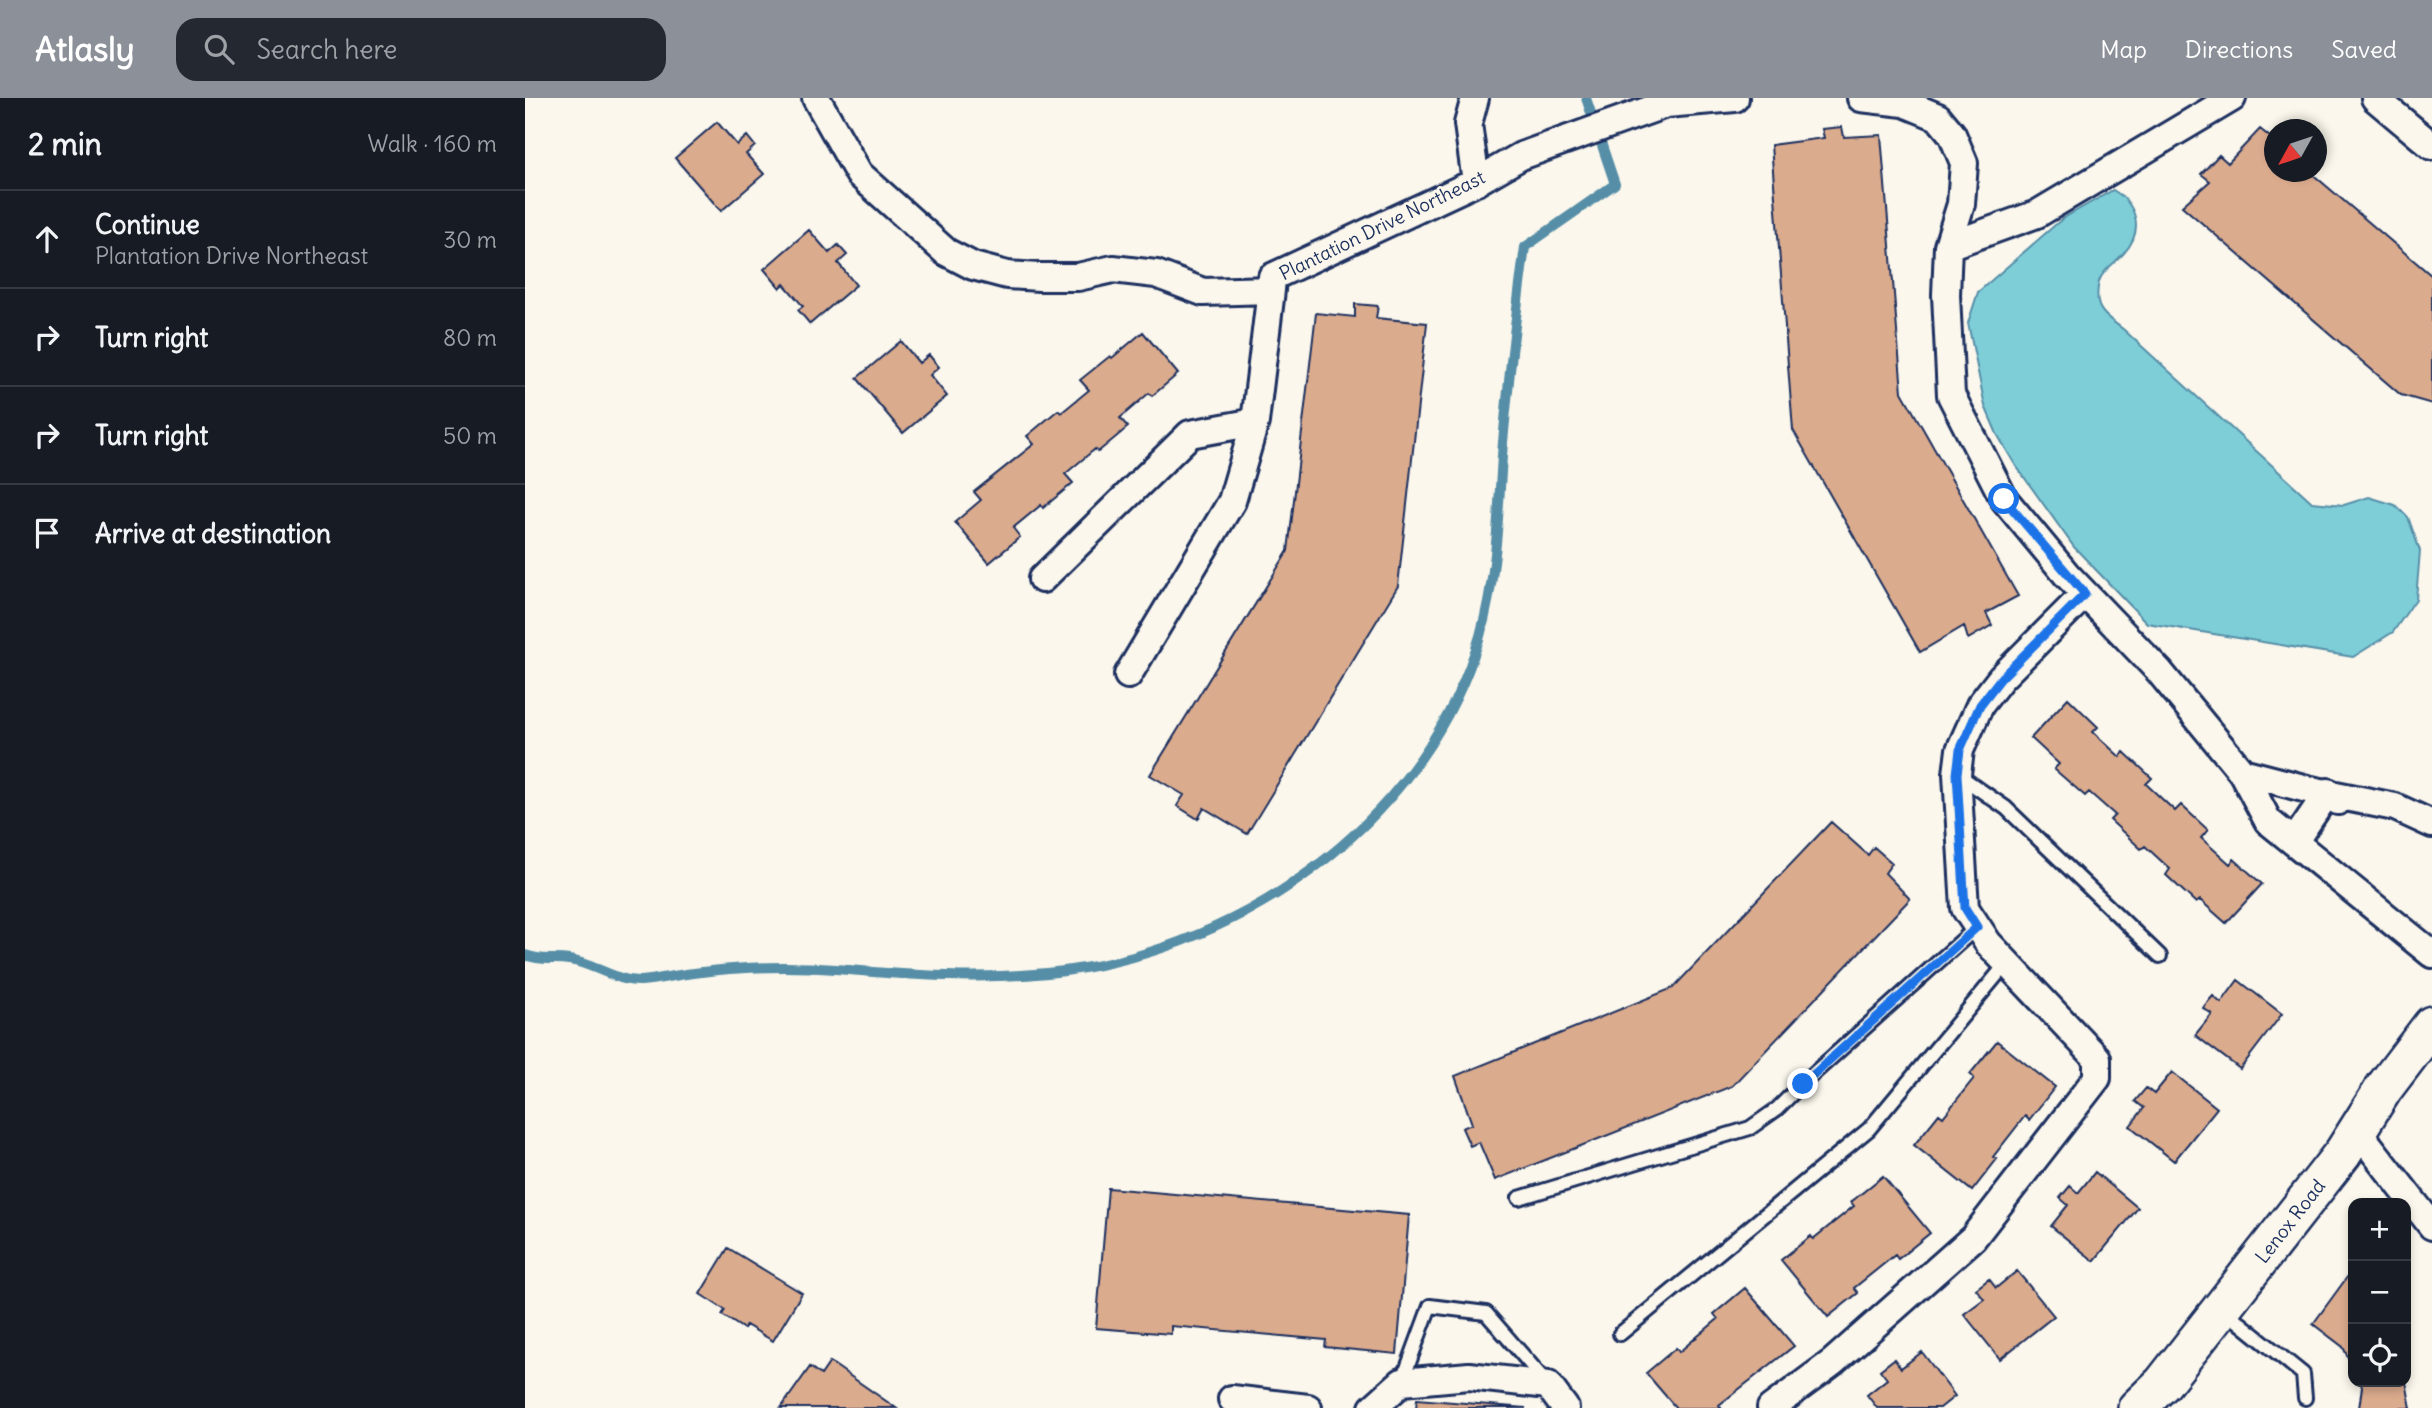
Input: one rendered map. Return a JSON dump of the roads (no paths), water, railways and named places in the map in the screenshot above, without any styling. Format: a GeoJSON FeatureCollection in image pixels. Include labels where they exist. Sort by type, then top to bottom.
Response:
{"type":"FeatureCollection","features":[{"type":"Feature","properties":{"kind":"street","name":"Plantation Drive Northeast"},"geometry":{"type":"LineString","coordinates":[[816,98],[859,174],[946,252],[973,266],[1007,275],[1039,277],[1078,277],[1114,270],[1156,274],[1203,292],[1271,290],[1272,277],[1476,182],[1521,156],[1665,104],[1735,98]]}},
{"type":"Feature","properties":{"kind":"street"},"geometry":{"type":"LineString","coordinates":[[1475,98],[1468,124],[1476,182]]}},
{"type":"Feature","properties":{"kind":"street"},"geometry":{"type":"LineString","coordinates":[[1861,98],[1904,103],[1938,117],[1952,134],[1964,163],[1961,204],[1948,247],[1946,295],[1951,396],[2004,499],[2085,594],[2159,671],[2194,717],[2242,772],[2268,821],[2432,954]]}},
{"type":"Feature","properties":{"kind":"street"},"geometry":{"type":"LineString","coordinates":[[1948,247],[2037,214],[2232,98]]}},
{"type":"Feature","properties":{"kind":"street"},"geometry":{"type":"LineString","coordinates":[[2375,98],[2432,146]]}},
{"type":"Feature","properties":{"kind":"street"},"geometry":{"type":"LineString","coordinates":[[1128,675],[1232,501],[1255,422],[1271,290]]}},
{"type":"Feature","properties":{"kind":"street"},"geometry":{"type":"LineString","coordinates":[[1042,579],[1191,434],[1255,422]]}},
{"type":"Feature","properties":{"kind":"street"},"geometry":{"type":"LineString","coordinates":[[1771,1408],[1833,1362],[1973,1238],[2097,1078],[2097,1058],[2006,964],[1965,908],[1957,774],[1960,750],[1980,705],[2001,678],[2085,594]]}},
{"type":"Feature","properties":{"kind":"street"},"geometry":{"type":"LineString","coordinates":[[2242,772],[2328,792],[2345,807],[2381,813],[2396,807],[2432,824]]}},
{"type":"Feature","properties":{"kind":"street"},"geometry":{"type":"LineString","coordinates":[[2294,842],[2328,792]]}},
{"type":"Feature","properties":{"kind":"street","name":"Lenox Road"},"geometry":{"type":"LineString","coordinates":[[2137,1408],[2163,1382],[2343,1153],[2384,1088],[2432,1025]]}},
{"type":"Feature","properties":{"kind":"street"},"geometry":{"type":"LineString","coordinates":[[2357,1130],[2432,1226]]}},
{"type":"Feature","properties":{"kind":"street"},"geometry":{"type":"LineString","coordinates":[[1373,1408],[1402,1382],[1469,1376],[1548,1385],[1565,1408]]}},
{"type":"Feature","properties":{"kind":"street"},"geometry":{"type":"LineString","coordinates":[[1232,1399],[1308,1408]]}},
{"type":"Feature","properties":{"kind":"lane"},"geometry":{"type":"LineString","coordinates":[[1957,774],[2006,808],[2159,956]]}},
{"type":"Feature","properties":{"kind":"lane"},"geometry":{"type":"LineString","coordinates":[[1518,1198],[1751,1128],[1777,1110],[1977,927]]}},
{"type":"Feature","properties":{"kind":"lane"},"geometry":{"type":"LineString","coordinates":[[1620,1334],[1869,1129],[2006,964]]}},
{"type":"Feature","properties":{"kind":"lane"},"geometry":{"type":"LineString","coordinates":[[1402,1382],[1430,1306],[1486,1313],[1548,1385]]}},
{"type":"Feature","properties":{"kind":"lane"},"geometry":{"type":"LineString","coordinates":[[2222,1308],[2303,1374],[2305,1398]]}},
{"type":"Feature","properties":{"kind":"water"},"geometry":{"type":"Polygon","coordinates":[[[2113,190],[2133,211],[2136,227],[2130,245],[2100,280],[2098,301],[2104,314],[2312,502],[2344,505],[2369,497],[2395,505],[2408,517],[2420,551],[2416,599],[2393,632],[2353,657],[2147,623],[2074,547],[2014,463],[1997,434],[1985,406],[1968,323],[1978,292],[2062,219],[2113,190]]]}},
{"type":"Feature","properties":{"kind":"waterway"},"geometry":{"type":"LineString","coordinates":[[525,955],[578,962],[632,981],[761,967],[960,976],[1053,972],[1084,968],[1149,952],[1213,928],[1273,896],[1329,857],[1378,811],[1421,758],[1455,700],[1480,636],[1494,564],[1505,418],[1525,247],[1615,184],[1586,98]]}}]}
